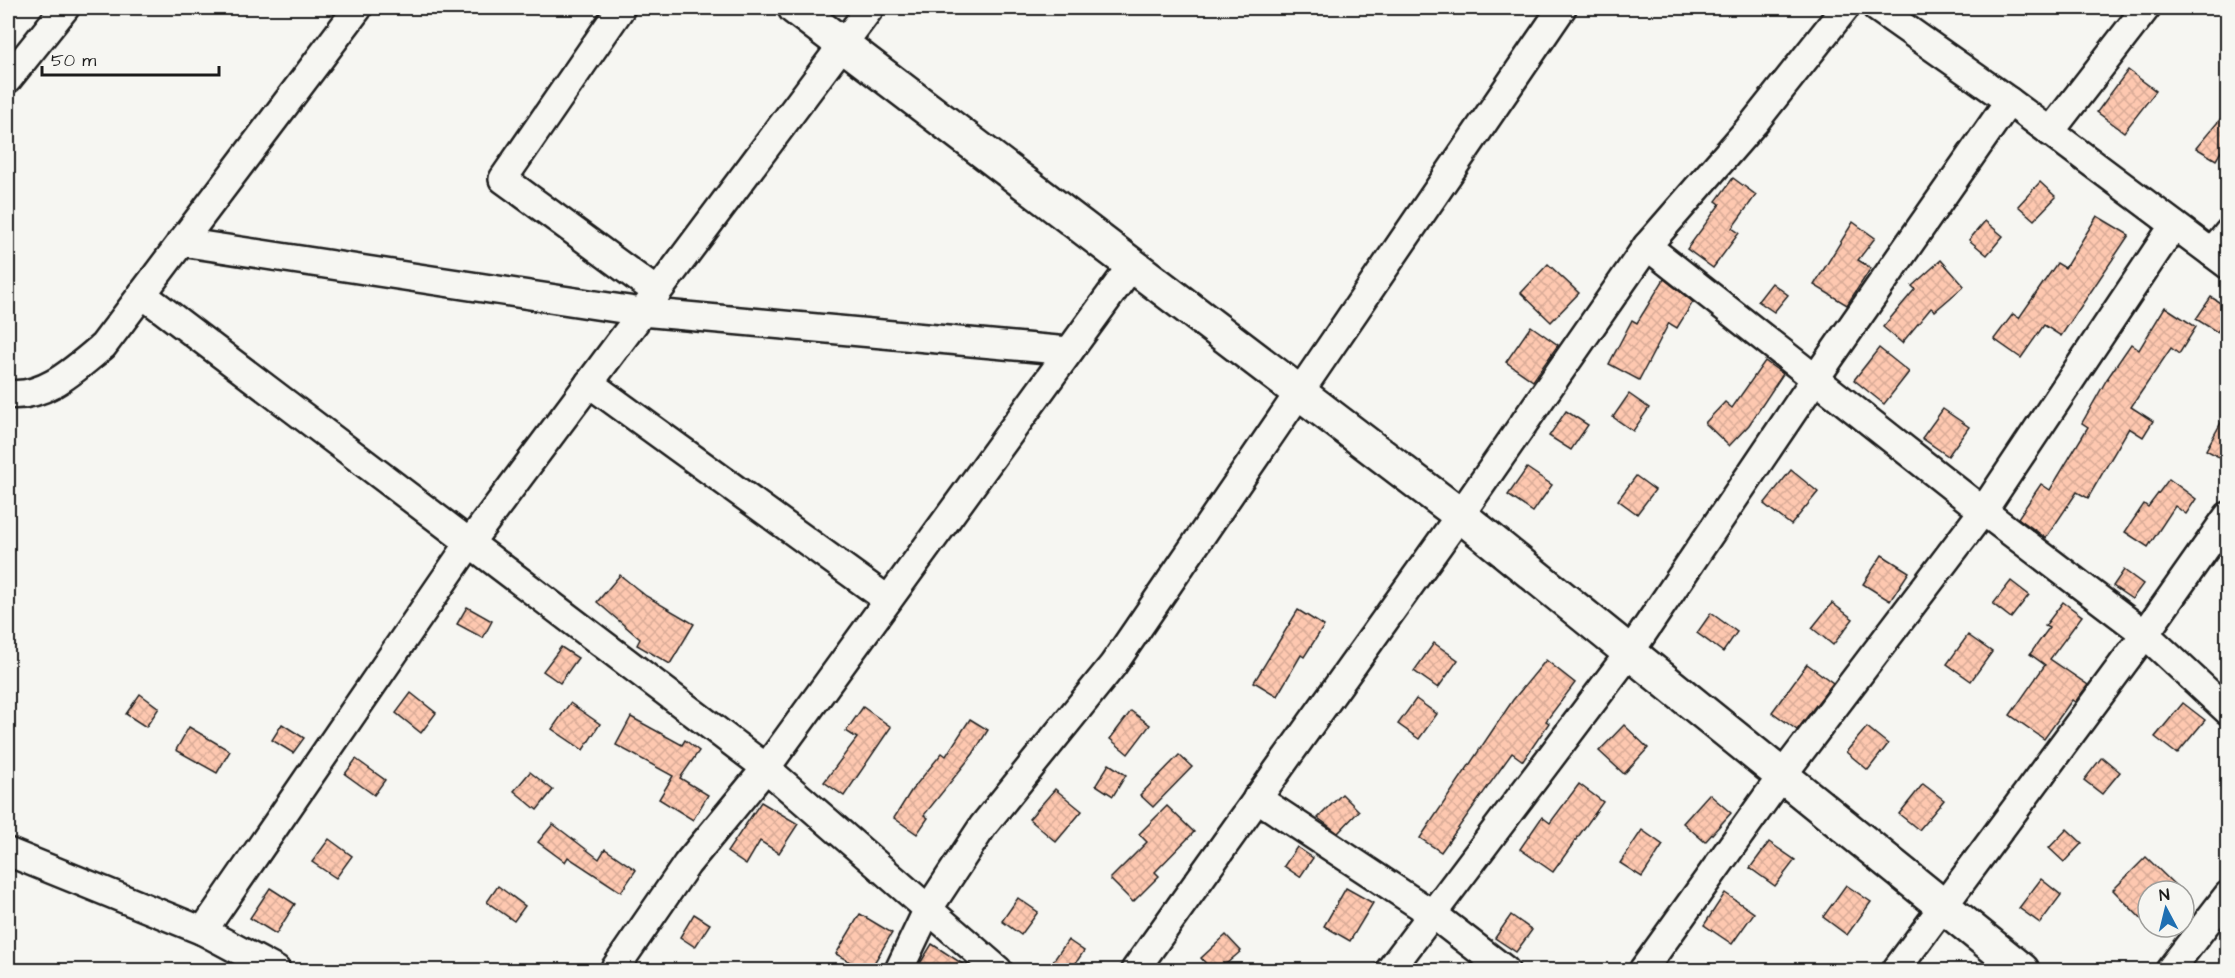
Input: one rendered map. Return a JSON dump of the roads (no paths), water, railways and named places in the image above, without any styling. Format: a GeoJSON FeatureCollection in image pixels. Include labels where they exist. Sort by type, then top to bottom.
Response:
{"type":"FeatureCollection","features":[{"type":"Feature","properties":{"kind":"street"},"geometry":{"type":"LineString","coordinates":[[8,79],[65,8]]}},
{"type":"Feature","properties":{"kind":"street"},"geometry":{"type":"LineString","coordinates":[[12,400],[61,381],[103,346],[358,8]]}},
{"type":"Feature","properties":{"kind":"street"},"geometry":{"type":"LineString","coordinates":[[621,8],[502,179],[650,302]]}},
{"type":"Feature","properties":{"kind":"street"},"geometry":{"type":"LineString","coordinates":[[795,8],[1460,515],[2022,970]]}},
{"type":"Feature","properties":{"kind":"street"},"geometry":{"type":"LineString","coordinates":[[202,931],[471,541],[870,8]]}},
{"type":"Feature","properties":{"kind":"street"},"geometry":{"type":"LineString","coordinates":[[899,970],[927,911],[983,826],[1113,665],[1298,391],[1562,8]]}},
{"type":"Feature","properties":{"kind":"street"},"geometry":{"type":"LineString","coordinates":[[1135,970],[1460,515],[1647,246],[1754,123],[1845,8]]}},
{"type":"Feature","properties":{"kind":"street"},"geometry":{"type":"LineString","coordinates":[[1877,8],[2008,101],[2174,225],[2222,250]]}},
{"type":"Feature","properties":{"kind":"street"},"geometry":{"type":"LineString","coordinates":[[2050,132],[2146,8]]}},
{"type":"Feature","properties":{"kind":"street"},"geometry":{"type":"LineString","coordinates":[[1390,970],[1434,915],[1630,652],[1815,379],[2008,101]]}},
{"type":"Feature","properties":{"kind":"street"},"geometry":{"type":"LineString","coordinates":[[1643,970],[1782,777],[1983,511],[2174,225]]}},
{"type":"Feature","properties":{"kind":"street"},"geometry":{"type":"LineString","coordinates":[[181,242],[650,302],[1069,351]]}},
{"type":"Feature","properties":{"kind":"street"},"geometry":{"type":"LineString","coordinates":[[1647,246],[1983,511],[2145,634],[2228,711]]}},
{"type":"Feature","properties":{"kind":"street"},"geometry":{"type":"LineString","coordinates":[[614,970],[687,864],[766,768],[1132,265]]}},
{"type":"Feature","properties":{"kind":"street"},"geometry":{"type":"LineString","coordinates":[[142,294],[471,541],[766,768],[927,911],[998,970]]}},
{"type":"Feature","properties":{"kind":"street"},"geometry":{"type":"LineString","coordinates":[[589,383],[888,600]]}},
{"type":"Feature","properties":{"kind":"street"},"geometry":{"type":"LineString","coordinates":[[1896,970],[2145,634],[2228,516]]}},
{"type":"Feature","properties":{"kind":"street"},"geometry":{"type":"LineString","coordinates":[[1257,798],[1434,915],[1505,970]]}},
{"type":"Feature","properties":{"kind":"street"},"geometry":{"type":"LineString","coordinates":[[8,852],[202,931],[276,970]]}},
{"type":"Feature","properties":{"kind":"street"},"geometry":{"type":"LineString","coordinates":[[2170,970],[2228,895]]}}]}
